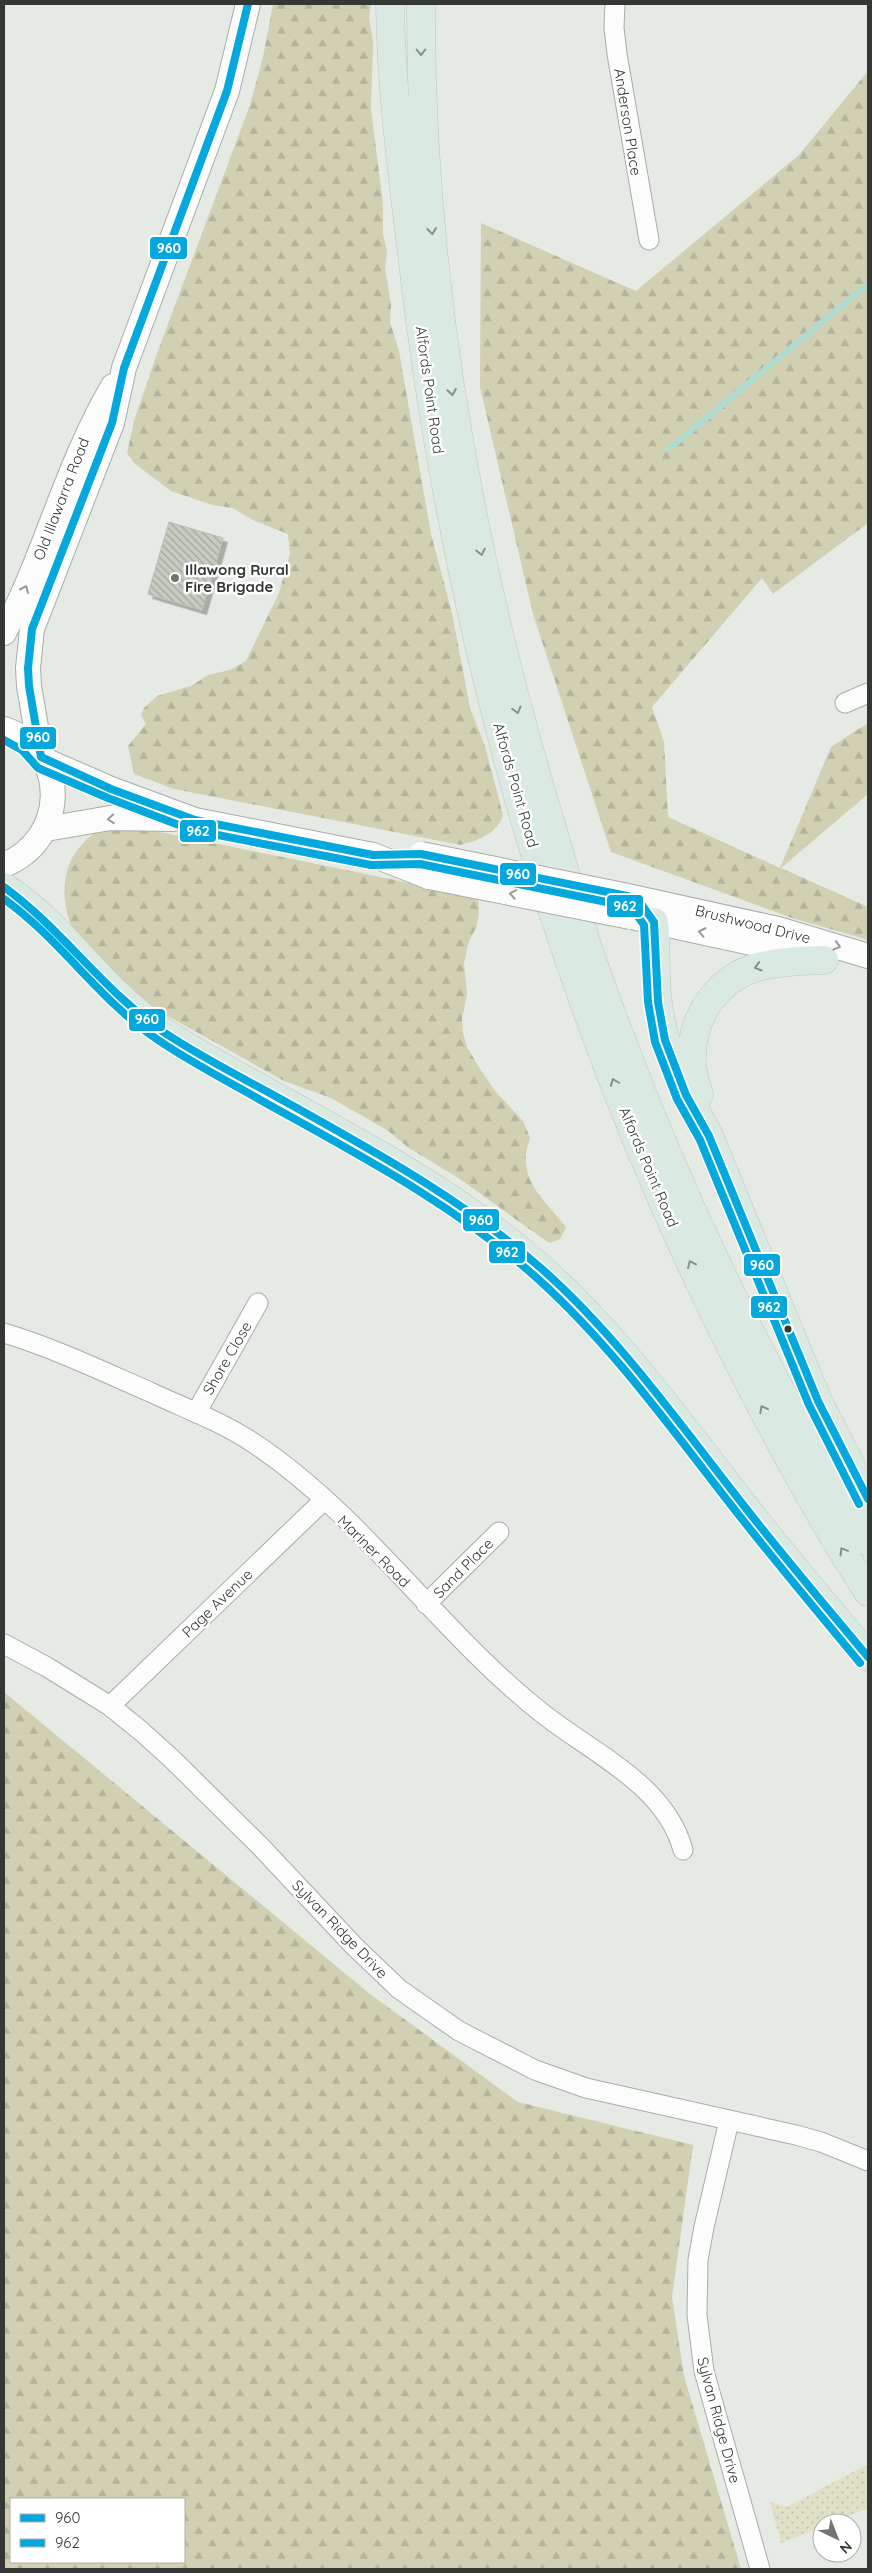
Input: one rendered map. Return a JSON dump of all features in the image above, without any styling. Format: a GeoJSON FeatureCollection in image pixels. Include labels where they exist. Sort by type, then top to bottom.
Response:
{"type":"FeatureCollection","features":[{"type":"Feature","properties":{"kind":"highway","name":"Alfords Point Road"},"geometry":{"type":"LineString","coordinates":[[390,4],[390,58],[407,211],[437,442],[467,598],[512,775],[566,949],[595,1032],[635,1134],[681,1242],[748,1381],[783,1448],[868,1592]]}},
{"type":"Feature","properties":{"kind":"highway","name":"Alfords Point Road"},"geometry":{"type":"LineString","coordinates":[[421,4],[421,59],[427,182],[446,351],[480,552],[525,738],[589,950],[617,1029],[672,1162],[735,1300],[823,1466],[868,1542]]}},
{"type":"Feature","properties":{"kind":"highway"},"geometry":{"type":"LineString","coordinates":[[4,887],[48,922],[111,990],[153,1024],[196,1052],[417,1177],[480,1220],[542,1270],[578,1303],[628,1357],[744,1506],[868,1657]]}},
{"type":"Feature","properties":{"kind":"highway"},"geometry":{"type":"LineString","coordinates":[[636,908],[665,1040],[686,1095],[709,1136],[818,1401],[868,1499]]}},
{"type":"Feature","properties":{"kind":"highway"},"geometry":{"type":"LineString","coordinates":[[709,1136],[692,1062],[695,1030],[706,1004],[725,984],[751,969],[766,965],[824,960]]}},
{"type":"Feature","properties":{"kind":"street","name":"Old Illawarra Road"},"geometry":{"type":"LineString","coordinates":[[42,758],[29,686],[28,668],[32,629],[112,423],[124,368],[227,91],[248,4]]}},
{"type":"Feature","properties":{"kind":"street","name":"Anderson Place"},"geometry":{"type":"LineString","coordinates":[[616,4],[614,28],[617,54],[648,240]]}},
{"type":"Feature","properties":{"kind":"street","name":"Old Illawarra Road"},"geometry":{"type":"LineString","coordinates":[[4,633],[33,572],[91,423],[124,368]]}},
{"type":"Feature","properties":{"kind":"street"},"geometry":{"type":"LineString","coordinates":[[845,703],[868,694]]}},
{"type":"Feature","properties":{"kind":"street"},"geometry":{"type":"LineString","coordinates":[[4,729],[28,742],[42,758],[52,782],[53,806],[46,829],[34,847],[17,860],[4,865]]}},
{"type":"Feature","properties":{"kind":"street","name":"Brushwood Drive"},"geometry":{"type":"LineString","coordinates":[[42,758],[111,789],[195,820],[373,855],[429,877],[778,929],[868,956]]}},
{"type":"Feature","properties":{"kind":"street","name":"Brushwood Drive"},"geometry":{"type":"LineString","coordinates":[[46,829],[110,818],[195,820]]}},
{"type":"Feature","properties":{"kind":"street","name":"Brushwood Drive"},"geometry":{"type":"LineString","coordinates":[[373,855],[421,854],[636,908],[868,972]]}},
{"type":"Feature","properties":{"kind":"street","name":"Shore Close"},"geometry":{"type":"LineString","coordinates":[[196,1413],[258,1303]]}},
{"type":"Feature","properties":{"kind":"street","name":"Mariner Road"},"geometry":{"type":"LineString","coordinates":[[4,1333],[108,1374],[196,1413],[251,1442],[324,1500],[512,1688],[651,1795],[671,1820],[683,1850]]}},
{"type":"Feature","properties":{"kind":"street","name":"Page Avenue"},"geometry":{"type":"LineString","coordinates":[[110,1706],[324,1500]]}},
{"type":"Feature","properties":{"kind":"street","name":"Sand Place"},"geometry":{"type":"LineString","coordinates":[[426,1604],[499,1532]]}},
{"type":"Feature","properties":{"kind":"street","name":"Sylvan Ridge Drive"},"geometry":{"type":"LineString","coordinates":[[4,1644],[47,1667],[110,1706],[172,1759],[261,1847],[355,1948],[399,1989],[429,2012],[478,2042],[556,2078],[586,2088],[821,2142],[868,2161]]}},
{"type":"Feature","properties":{"kind":"street","name":"Sylvan Ridge Drive"},"geometry":{"type":"LineString","coordinates":[[729,2121],[701,2244],[697,2315],[704,2371],[760,2569]]}},
{"type":"Feature","properties":{"kind":"green space"},"geometry":{"type":"Polygon","coordinates":[[[273,4],[371,4],[369,18],[373,41],[371,109],[383,204],[383,234],[387,252],[385,268],[391,305],[390,322],[399,351],[431,534],[452,613],[470,708],[485,746],[503,815],[492,832],[461,845],[174,789],[134,774],[128,746],[146,724],[141,715],[144,708],[157,696],[191,686],[208,675],[230,670],[246,661],[279,593],[290,553],[288,534],[253,520],[233,508],[212,505],[171,491],[134,463],[127,453],[134,421],[159,348],[250,105],[263,57],[273,4]]]}},
{"type":"Feature","properties":{"kind":"green space"},"geometry":{"type":"Polygon","coordinates":[[[868,71],[868,523],[773,594],[762,578],[652,707],[664,742],[668,817],[780,868],[831,747],[868,723],[868,794],[781,868],[868,907],[868,940],[792,918],[611,852],[533,614],[480,387],[481,223],[636,291],[799,155],[868,71]]]}},
{"type":"Feature","properties":{"kind":"green space"},"geometry":{"type":"Polygon","coordinates":[[[112,828],[155,831],[478,897],[479,914],[476,928],[469,941],[464,963],[467,994],[462,1019],[463,1033],[467,1047],[480,1069],[496,1092],[523,1121],[530,1138],[526,1152],[526,1165],[529,1176],[534,1187],[566,1227],[560,1239],[550,1243],[460,1179],[409,1148],[387,1130],[331,1098],[284,1081],[148,1005],[120,981],[101,963],[77,935],[68,916],[64,893],[67,871],[76,852],[91,836],[112,828]]]}},
{"type":"Feature","properties":{"kind":"green space"},"geometry":{"type":"Polygon","coordinates":[[[4,1692],[370,1994],[518,2102],[693,2145],[672,2297],[684,2376],[741,2569],[4,2569],[4,1692]]]}},
{"type":"Feature","properties":{"kind":"green space"},"geometry":{"type":"Polygon","coordinates":[[[868,2464],[868,2508],[856,2513],[812,2513],[812,2531],[781,2543],[770,2502],[787,2507],[868,2464]]]}},
{"type":"Feature","properties":{"kind":"building"},"geometry":{"type":"Polygon","coordinates":[[[169,522],[223,538],[202,610],[148,594],[169,522]]]}},
{"type":"Feature","properties":{"kind":"waterway"},"geometry":{"type":"LineString","coordinates":[[669,449],[868,284]]}},
{"type":"Feature","properties":{"kind":"transit line","name":"960"},"geometry":{"type":"LineString","coordinates":[[248,4],[227,91],[124,368],[112,423],[32,629],[28,668],[29,686],[41,757],[111,789],[195,820],[373,855],[421,854],[637,898],[654,922],[658,1002],[665,1040],[686,1095],[709,1136],[818,1401],[868,1499]]}},
{"type":"Feature","properties":{"kind":"transit line","name":"962"},"geometry":{"type":"LineString","coordinates":[[4,740],[22,750],[38,768],[108,798],[192,830],[371,865],[420,864],[631,907],[644,925],[648,1002],[655,1042],[677,1099],[700,1140],[809,1405],[859,1504]]}},
{"type":"Feature","properties":{"kind":"transit line","name":"960"},"geometry":{"type":"LineString","coordinates":[[4,887],[45,922],[122,999],[165,1033],[415,1176],[481,1220],[543,1270],[570,1295],[620,1349],[800,1576],[868,1657]]}},
{"type":"Feature","properties":{"kind":"transit line","name":"962"},"geometry":{"type":"LineString","coordinates":[[4,899],[44,933],[117,1007],[158,1040],[371,1162],[441,1205],[507,1253],[538,1279],[616,1359],[763,1545],[860,1663]]}},
{"type":"Feature","properties":{"kind":"place","name":"Illawong Rural Fire Brigade"},"geometry":{"type":"Point","coordinates":[175,578]}}]}
